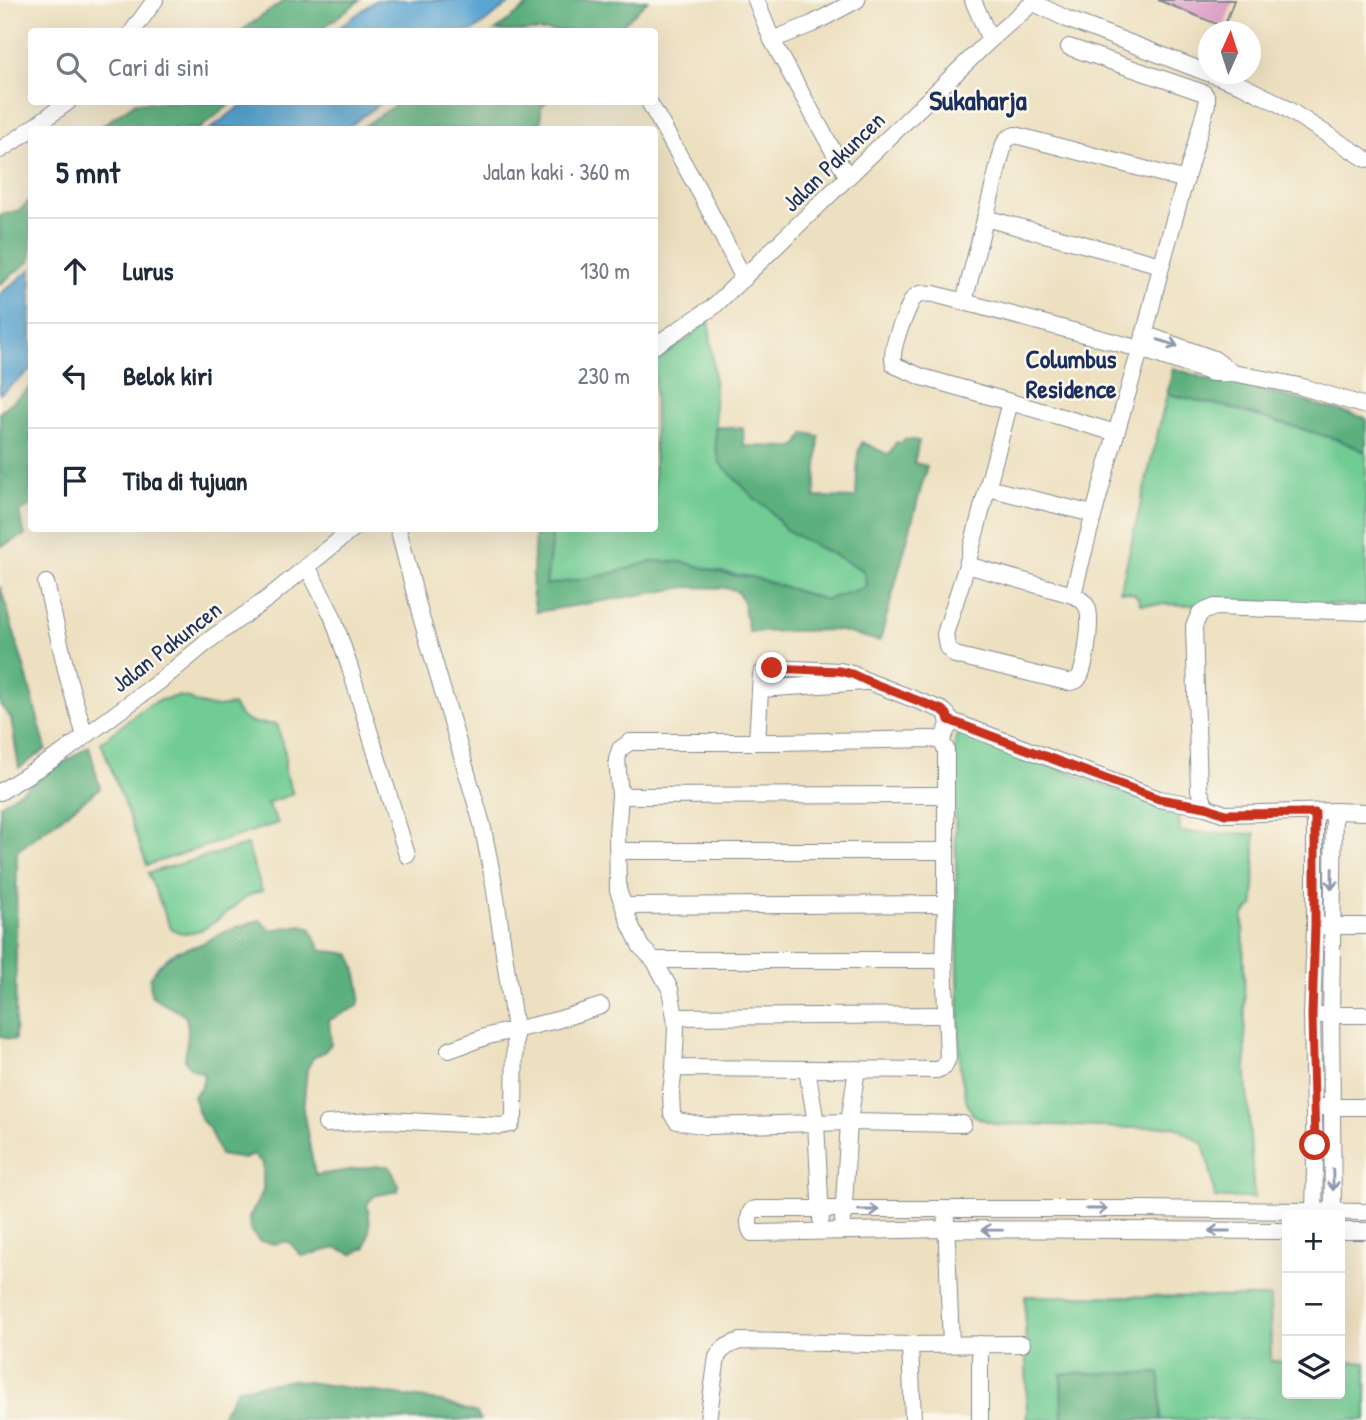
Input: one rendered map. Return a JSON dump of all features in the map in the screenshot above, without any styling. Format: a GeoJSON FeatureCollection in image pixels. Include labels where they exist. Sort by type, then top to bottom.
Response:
{"type":"FeatureCollection","features":[{"type":"Feature","properties":{"kind":"street"},"geometry":{"type":"LineString","coordinates":[[135,28],[155,0]]}},
{"type":"Feature","properties":{"kind":"street"},"geometry":{"type":"LineString","coordinates":[[755,0],[772,40],[847,176]]}},
{"type":"Feature","properties":{"kind":"street"},"geometry":{"type":"LineString","coordinates":[[772,40],[813,24],[857,0]]}},
{"type":"Feature","properties":{"kind":"street"},"geometry":{"type":"LineString","coordinates":[[973,0],[990,40]]}},
{"type":"Feature","properties":{"kind":"street"},"geometry":{"type":"LineString","coordinates":[[1035,1],[1067,19],[1198,68]]}},
{"type":"Feature","properties":{"kind":"street","name":"Jalan Pakuncen"},"geometry":{"type":"LineString","coordinates":[[658,343],[713,307],[744,279],[847,176],[990,40],[1035,1]]}},
{"type":"Feature","properties":{"kind":"street"},"geometry":{"type":"LineString","coordinates":[[1069,47],[1204,93],[1207,98],[1073,595]]}},
{"type":"Feature","properties":{"kind":"street"},"geometry":{"type":"LineString","coordinates":[[1238,84],[1276,103],[1366,159]]}},
{"type":"Feature","properties":{"kind":"street"},"geometry":{"type":"LineString","coordinates":[[35,126],[64,105]]}},
{"type":"Feature","properties":{"kind":"street"},"geometry":{"type":"LineString","coordinates":[[651,105],[708,207],[744,279]]}},
{"type":"Feature","properties":{"kind":"street"},"geometry":{"type":"LineString","coordinates":[[0,149],[28,131]]}},
{"type":"Feature","properties":{"kind":"street"},"geometry":{"type":"LineString","coordinates":[[964,302],[1007,139],[1015,135],[1186,180]]}},
{"type":"Feature","properties":{"kind":"street"},"geometry":{"type":"LineString","coordinates":[[985,218],[1161,265]]}},
{"type":"Feature","properties":{"kind":"street"},"geometry":{"type":"LineString","coordinates":[[1116,433],[922,377],[894,366],[893,349],[915,295],[934,294],[1142,342],[1212,373],[1233,373],[1299,386],[1366,406]]}},
{"type":"Feature","properties":{"kind":"street"},"geometry":{"type":"LineString","coordinates":[[967,565],[1084,600],[1088,610],[1087,642],[1083,673],[1077,680],[1067,682],[955,655],[947,647],[945,634],[967,565],[1010,401]]}},
{"type":"Feature","properties":{"kind":"street"},"geometry":{"type":"LineString","coordinates":[[988,488],[1093,514]]}},
{"type":"Feature","properties":{"kind":"street","name":"Jalan Pakuncen"},"geometry":{"type":"LineString","coordinates":[[0,792],[61,754],[160,681],[349,532]]}},
{"type":"Feature","properties":{"kind":"street"},"geometry":{"type":"LineString","coordinates":[[326,1124],[387,1121],[501,1126],[512,1124],[514,1116],[515,1029],[494,884],[482,824],[421,617],[399,532]]}},
{"type":"Feature","properties":{"kind":"street"},"geometry":{"type":"LineString","coordinates":[[307,566],[332,615],[407,855]]}},
{"type":"Feature","properties":{"kind":"street"},"geometry":{"type":"LineString","coordinates":[[46,583],[68,678],[85,736]]}},
{"type":"Feature","properties":{"kind":"street"},"geometry":{"type":"LineString","coordinates":[[1206,807],[1199,790],[1194,626],[1200,613],[1215,607],[1366,612]]}},
{"type":"Feature","properties":{"kind":"street"},"geometry":{"type":"LineString","coordinates":[[758,742],[761,674],[772,668],[840,671],[942,710],[949,720],[942,742]]}},
{"type":"Feature","properties":{"kind":"street"},"geometry":{"type":"LineString","coordinates":[[949,720],[1159,799],[1206,807],[1225,814],[1366,812]]}},
{"type":"Feature","properties":{"kind":"street"},"geometry":{"type":"LineString","coordinates":[[674,1068],[937,1070],[944,1067],[948,1058],[944,960],[946,749],[942,742],[934,739],[630,743],[620,749],[617,759],[620,796],[617,834],[618,890],[642,947],[654,960],[670,989],[675,1017],[672,1114],[677,1121],[706,1126],[849,1122],[963,1124]]}},
{"type":"Feature","properties":{"kind":"street"},"geometry":{"type":"LineString","coordinates":[[620,796],[945,796]]}},
{"type":"Feature","properties":{"kind":"street"},"geometry":{"type":"LineString","coordinates":[[1314,1210],[1312,1015],[1334,811]]}},
{"type":"Feature","properties":{"kind":"street"},"geometry":{"type":"LineString","coordinates":[[1315,813],[1331,1014],[1333,1210]]}},
{"type":"Feature","properties":{"kind":"street"},"geometry":{"type":"LineString","coordinates":[[618,851],[947,850]]}},
{"type":"Feature","properties":{"kind":"street"},"geometry":{"type":"LineString","coordinates":[[624,906],[946,904]]}},
{"type":"Feature","properties":{"kind":"street"},"geometry":{"type":"LineString","coordinates":[[1323,926],[1366,926]]}},
{"type":"Feature","properties":{"kind":"street"},"geometry":{"type":"LineString","coordinates":[[654,960],[944,960]]}},
{"type":"Feature","properties":{"kind":"street"},"geometry":{"type":"LineString","coordinates":[[449,1050],[488,1036],[557,1020],[601,1006]]}},
{"type":"Feature","properties":{"kind":"street"},"geometry":{"type":"LineString","coordinates":[[675,1017],[946,1015]]}},
{"type":"Feature","properties":{"kind":"street"},"geometry":{"type":"LineString","coordinates":[[1312,1015],[1366,1015]]}},
{"type":"Feature","properties":{"kind":"street"},"geometry":{"type":"LineString","coordinates":[[807,1069],[816,1124],[821,1231]]}},
{"type":"Feature","properties":{"kind":"street"},"geometry":{"type":"LineString","coordinates":[[843,1231],[849,1122],[857,1069]]}},
{"type":"Feature","properties":{"kind":"street"},"geometry":{"type":"LineString","coordinates":[[1314,1107],[1366,1107]]}},
{"type":"Feature","properties":{"kind":"street"},"geometry":{"type":"LineString","coordinates":[[1282,1211],[756,1209],[749,1213],[752,1233],[946,1229],[1282,1231]]}},
{"type":"Feature","properties":{"kind":"street"},"geometry":{"type":"LineString","coordinates":[[946,1209],[951,1344]]}},
{"type":"Feature","properties":{"kind":"street"},"geometry":{"type":"LineString","coordinates":[[1345,1212],[1366,1212]]}},
{"type":"Feature","properties":{"kind":"street"},"geometry":{"type":"LineString","coordinates":[[1345,1231],[1366,1231]]}},
{"type":"Feature","properties":{"kind":"street"},"geometry":{"type":"LineString","coordinates":[[708,1420],[717,1357],[727,1346],[740,1341],[910,1345],[1022,1344]]}},
{"type":"Feature","properties":{"kind":"street"},"geometry":{"type":"LineString","coordinates":[[980,1344],[980,1420]]}},
{"type":"Feature","properties":{"kind":"street"},"geometry":{"type":"LineString","coordinates":[[910,1345],[913,1420]]}},
{"type":"Feature","properties":{"kind":"green space"},"geometry":{"type":"Polygon","coordinates":[[[285,0],[360,0],[323,28],[245,28],[285,0]]]}},
{"type":"Feature","properties":{"kind":"green space"},"geometry":{"type":"Polygon","coordinates":[[[535,0],[648,0],[619,28],[499,28],[535,0]]]}},
{"type":"Feature","properties":{"kind":"green space"},"geometry":{"type":"Polygon","coordinates":[[[132,105],[229,105],[203,126],[101,126],[132,105]]]}},
{"type":"Feature","properties":{"kind":"green space"},"geometry":{"type":"Polygon","coordinates":[[[396,105],[544,105],[541,108],[541,126],[364,126],[396,105]]]}},
{"type":"Feature","properties":{"kind":"green space"},"geometry":{"type":"Polygon","coordinates":[[[28,202],[28,262],[0,284],[0,215],[20,210],[28,202]]]}},
{"type":"Feature","properties":{"kind":"green space"},"geometry":{"type":"Polygon","coordinates":[[[709,320],[716,448],[753,497],[768,508],[785,529],[861,569],[865,574],[867,587],[826,600],[752,577],[654,561],[606,575],[546,585],[553,532],[658,532],[658,359],[689,338],[709,320]]]}},
{"type":"Feature","properties":{"kind":"green space"},"geometry":{"type":"Polygon","coordinates":[[[1173,368],[1216,382],[1235,383],[1366,418],[1366,452],[1339,440],[1227,407],[1167,394],[1173,368]]]}},
{"type":"Feature","properties":{"kind":"green space"},"geometry":{"type":"Polygon","coordinates":[[[28,389],[28,508],[19,513],[25,535],[0,547],[0,412],[28,389]]]}},
{"type":"Feature","properties":{"kind":"green space"},"geometry":{"type":"Polygon","coordinates":[[[1167,394],[1227,407],[1339,440],[1366,452],[1366,606],[1218,601],[1198,605],[1140,604],[1133,593],[1120,591],[1167,394]]]}},
{"type":"Feature","properties":{"kind":"green space"},"geometry":{"type":"Polygon","coordinates":[[[715,427],[743,428],[744,446],[793,447],[798,445],[805,433],[819,436],[815,497],[856,498],[858,453],[862,442],[889,455],[896,442],[902,443],[904,439],[919,441],[914,463],[927,466],[880,641],[837,630],[749,632],[742,598],[735,590],[724,588],[687,587],[536,612],[532,591],[535,532],[553,532],[546,585],[606,575],[653,561],[684,562],[730,575],[752,577],[826,600],[866,587],[865,575],[861,569],[785,529],[768,508],[753,497],[720,463],[715,427]]]}},
{"type":"Feature","properties":{"kind":"green space"},"geometry":{"type":"Polygon","coordinates":[[[0,586],[46,749],[19,768],[11,718],[0,705],[0,586]]]}},
{"type":"Feature","properties":{"kind":"green space"},"geometry":{"type":"Polygon","coordinates":[[[178,696],[208,706],[233,705],[246,720],[277,724],[285,753],[285,772],[293,794],[267,803],[278,823],[147,865],[101,742],[145,707],[178,696]]]}},
{"type":"Feature","properties":{"kind":"green space"},"geometry":{"type":"Polygon","coordinates":[[[960,732],[1179,813],[1180,832],[1255,834],[1254,905],[1243,915],[1246,1075],[1254,1198],[1215,1198],[1203,1144],[1174,1126],[1126,1128],[1000,1125],[973,1115],[967,1103],[960,1069],[954,750],[956,736],[960,732]]]}},
{"type":"Feature","properties":{"kind":"green space"},"geometry":{"type":"Polygon","coordinates":[[[89,746],[100,788],[17,851],[15,1040],[0,1037],[0,805],[89,746]]]}},
{"type":"Feature","properties":{"kind":"green space"},"geometry":{"type":"Polygon","coordinates":[[[247,845],[262,891],[246,897],[200,930],[180,932],[170,927],[148,873],[247,845]]]}},
{"type":"Feature","properties":{"kind":"green space"},"geometry":{"type":"Polygon","coordinates":[[[260,920],[270,930],[301,925],[310,927],[322,950],[351,955],[357,974],[360,993],[358,1006],[329,1020],[331,1044],[313,1058],[307,1069],[303,1110],[315,1175],[389,1166],[399,1185],[398,1191],[374,1196],[367,1204],[370,1226],[366,1247],[353,1254],[337,1248],[302,1256],[288,1241],[275,1244],[259,1241],[250,1230],[249,1218],[263,1191],[263,1163],[253,1155],[244,1159],[220,1155],[209,1128],[202,1121],[193,1096],[202,1086],[204,1074],[190,1067],[185,1060],[188,1028],[186,1017],[151,995],[150,978],[158,966],[175,952],[260,920]]]}},
{"type":"Feature","properties":{"kind":"green space"},"geometry":{"type":"Polygon","coordinates":[[[1025,1296],[1270,1297],[1271,1361],[1282,1362],[1282,1399],[1345,1399],[1345,1362],[1366,1362],[1366,1420],[1161,1420],[1159,1373],[1061,1374],[1062,1420],[1027,1420],[1025,1296]]]}},
{"type":"Feature","properties":{"kind":"green space"},"geometry":{"type":"Polygon","coordinates":[[[1160,1373],[1161,1420],[1062,1420],[1061,1374],[1160,1373]]]}},
{"type":"Feature","properties":{"kind":"green space"},"geometry":{"type":"Polygon","coordinates":[[[293,1380],[439,1401],[477,1413],[480,1420],[220,1420],[238,1388],[293,1380]]]}},
{"type":"Feature","properties":{"kind":"water"},"geometry":{"type":"Polygon","coordinates":[[[376,0],[514,0],[477,28],[339,28],[376,0]]]}},
{"type":"Feature","properties":{"kind":"water"},"geometry":{"type":"Polygon","coordinates":[[[242,105],[378,105],[350,126],[214,126],[242,105]]]}},
{"type":"Feature","properties":{"kind":"water"},"geometry":{"type":"Polygon","coordinates":[[[28,271],[28,372],[0,394],[0,294],[28,271]]]}},
{"type":"Feature","properties":{"kind":"building"},"geometry":{"type":"Polygon","coordinates":[[[1158,0],[1234,0],[1226,21],[1209,21],[1158,0]]]}},
{"type":"Feature","properties":{"kind":"district","name":"Sukaharja"},"geometry":{"type":"Point","coordinates":[978,100]}},
{"type":"Feature","properties":{"kind":"district","name":"Columbus Residence"},"geometry":{"type":"Point","coordinates":[1071,373]}},
{"type":"Feature","properties":{"kind":"route"},"geometry":{"type":"LineString","coordinates":[[772,668],[852,674],[942,710],[949,720],[1159,799],[1206,807],[1225,814],[1315,813],[1312,1015],[1315,1145]]}}]}
